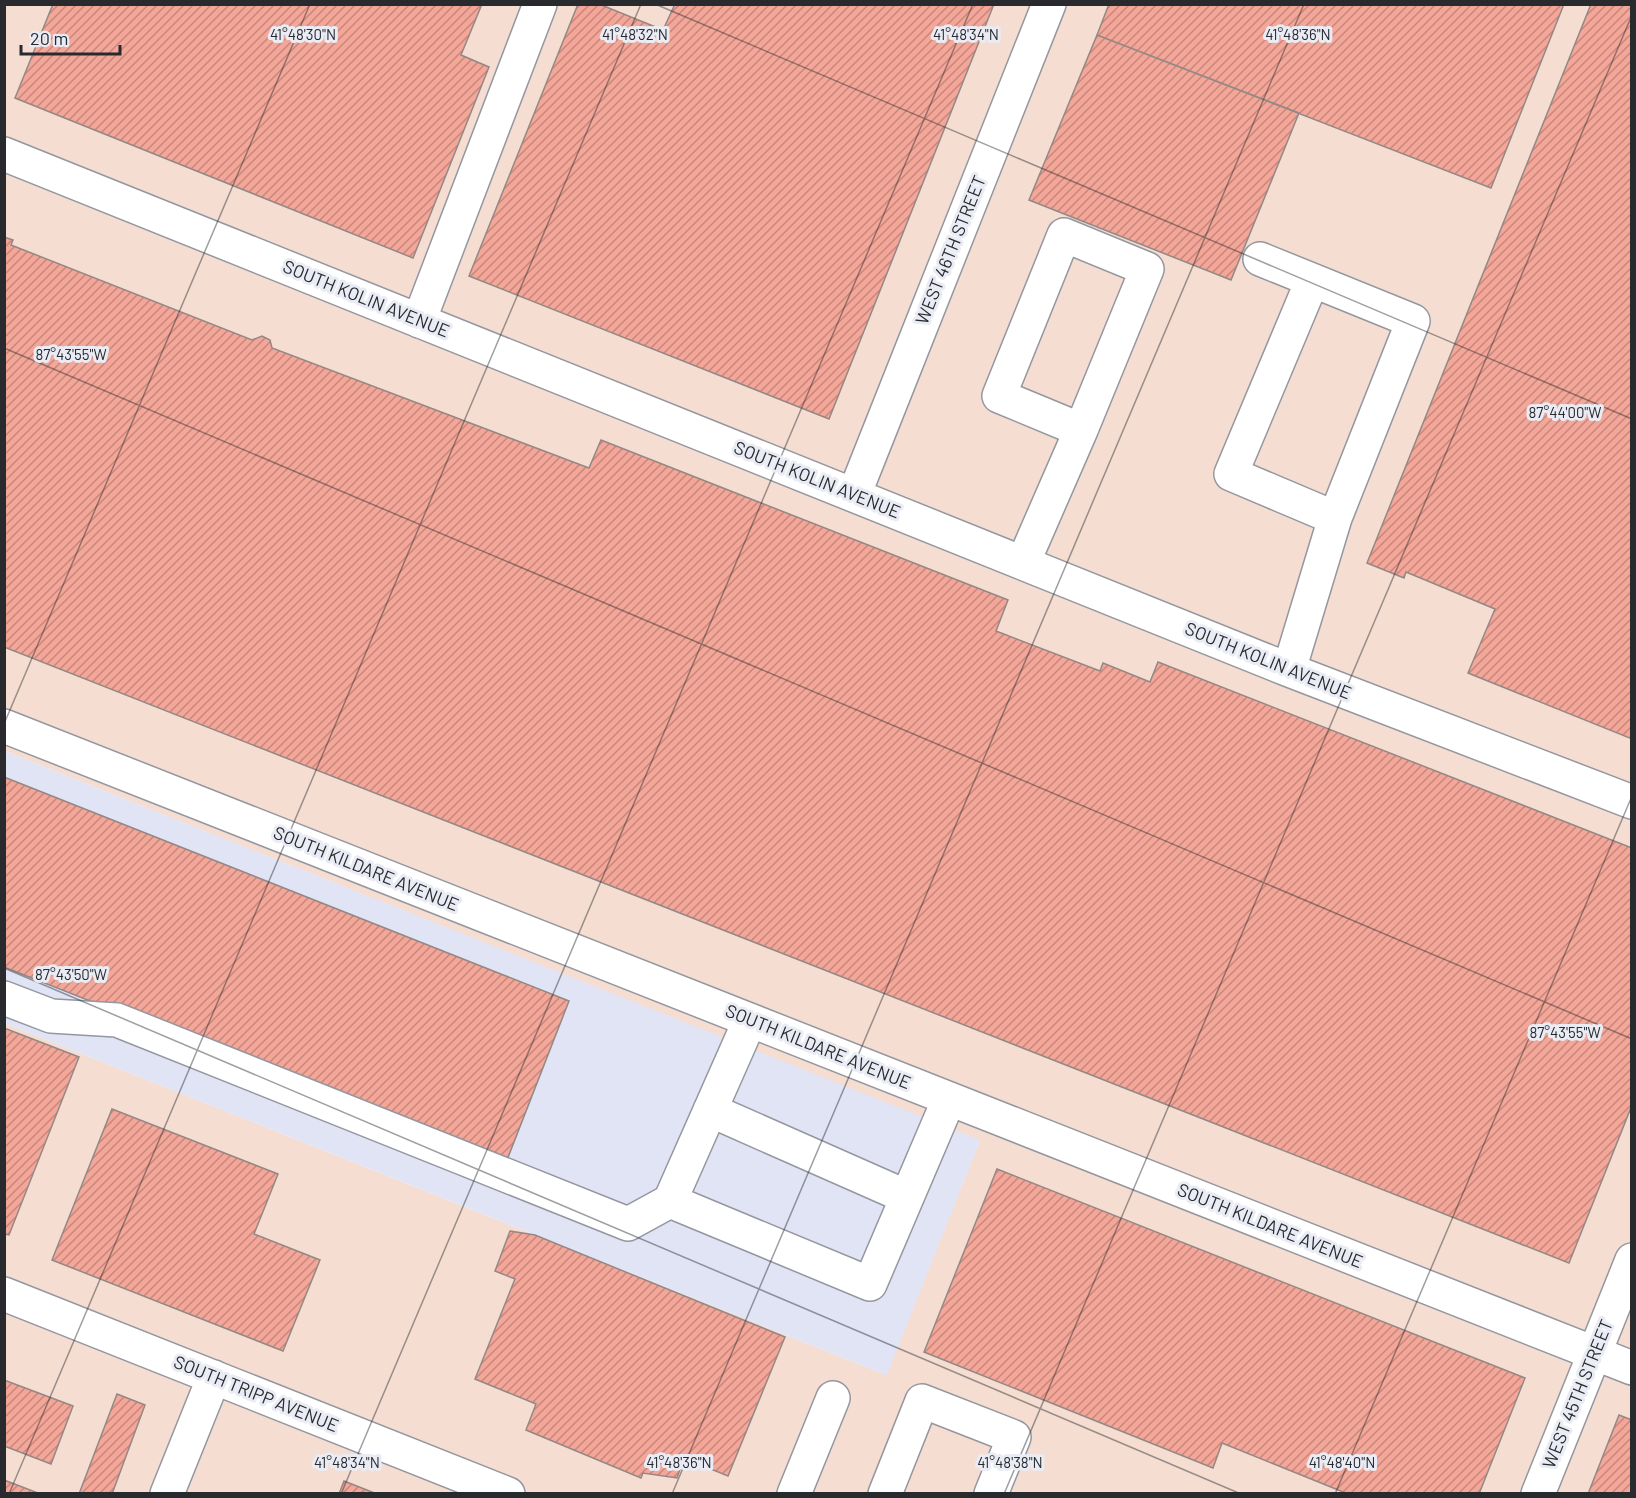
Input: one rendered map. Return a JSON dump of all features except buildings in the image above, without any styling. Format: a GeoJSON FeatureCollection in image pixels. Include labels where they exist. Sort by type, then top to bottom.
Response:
{"type":"FeatureCollection","features":[{"type":"Feature","properties":{"kind":"street"},"geometry":{"type":"LineString","coordinates":[[419,321],[540,4]]}},
{"type":"Feature","properties":{"kind":"street","name":"WEST 46TH STREET"},"geometry":{"type":"LineString","coordinates":[[854,495],[1049,4]]}},
{"type":"Feature","properties":{"kind":"street","name":"SOUTH KOLIN AVENUE"},"geometry":{"type":"LineString","coordinates":[[4,154],[1289,670],[1632,802]]}},
{"type":"Feature","properties":{"kind":"street"},"geometry":{"type":"LineString","coordinates":[[1023,563],[1081,430],[1147,269],[1064,235],[999,396],[1081,430]]}},
{"type":"Feature","properties":{"kind":"street"},"geometry":{"type":"LineString","coordinates":[[1260,259],[1413,321],[1335,518],[1289,670]]}},
{"type":"Feature","properties":{"kind":"street"},"geometry":{"type":"LineString","coordinates":[[1312,280],[1231,474],[1335,518]]}},
{"type":"Feature","properties":{"kind":"street","name":"SOUTH KILDARE AVENUE"},"geometry":{"type":"LineString","coordinates":[[4,726],[1632,1368]]}},
{"type":"Feature","properties":{"kind":"street"},"geometry":{"type":"LineString","coordinates":[[4,998],[51,1016],[117,1020],[628,1224],[670,1201],[750,1020]]}},
{"type":"Feature","properties":{"kind":"street"},"geometry":{"type":"LineString","coordinates":[[670,1201],[870,1284],[949,1099]]}},
{"type":"Feature","properties":{"kind":"street"},"geometry":{"type":"LineString","coordinates":[[710,1110],[907,1197]]}},
{"type":"Feature","properties":{"kind":"street","name":"WEST 45TH STREET"},"geometry":{"type":"LineString","coordinates":[[1538,1494],[1632,1260]]}},
{"type":"Feature","properties":{"kind":"street","name":"SOUTH TRIPP AVENUE"},"geometry":{"type":"LineString","coordinates":[[4,1294],[508,1494]]}},
{"type":"Feature","properties":{"kind":"street"},"geometry":{"type":"LineString","coordinates":[[167,1494],[214,1377]]}},
{"type":"Feature","properties":{"kind":"street"},"geometry":{"type":"LineString","coordinates":[[794,1494],[833,1398]]}},
{"type":"Feature","properties":{"kind":"street"},"geometry":{"type":"LineString","coordinates":[[885,1494],[922,1401],[1014,1437],[991,1494]]}},
{"type":"Feature","properties":{"kind":"shaded area"},"geometry":{"type":"Polygon","coordinates":[[[6,5],[1631,5],[1631,1493],[5,1493],[4,1023],[886,1375],[980,1141],[5,751],[6,5]]]}},
{"type":"Feature","properties":{"kind":"shaded area"},"geometry":{"type":"Polygon","coordinates":[[[4,751],[980,1140],[887,1375],[5,1023],[4,751]]]}}]}
